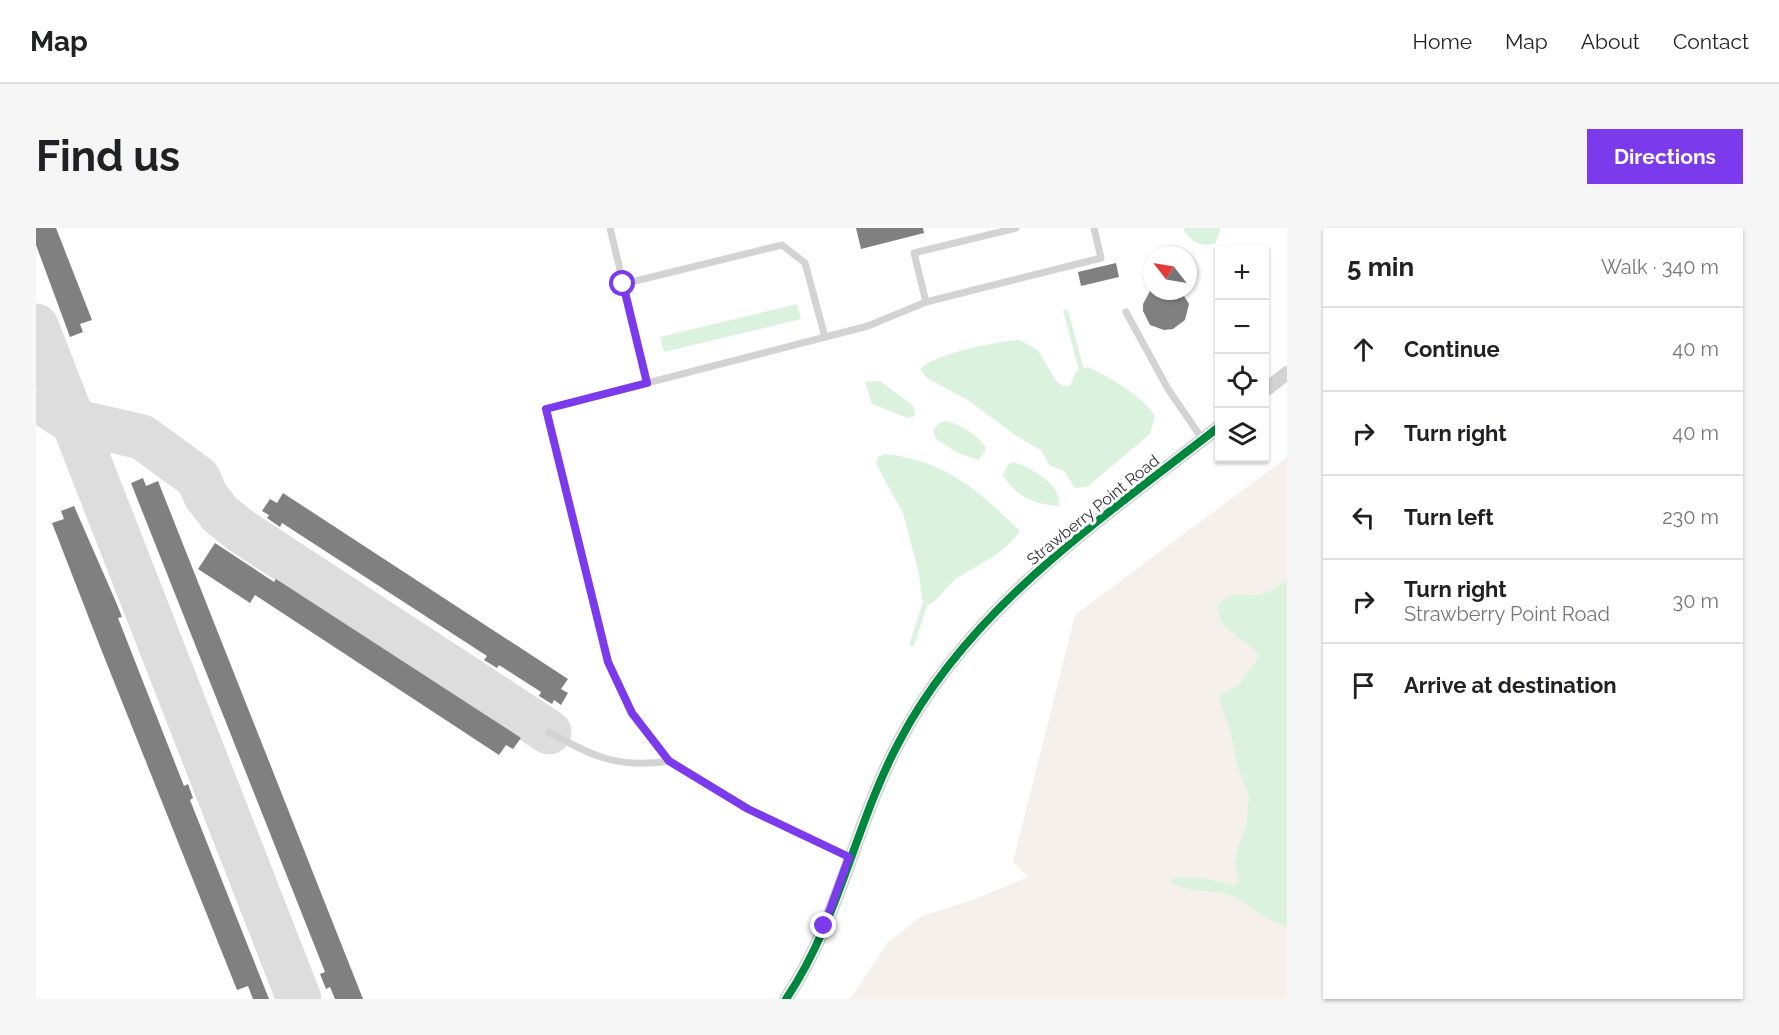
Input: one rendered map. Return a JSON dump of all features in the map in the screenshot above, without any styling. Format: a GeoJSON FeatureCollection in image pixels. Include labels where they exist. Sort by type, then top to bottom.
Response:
{"type":"FeatureCollection","features":[{"type":"Feature","properties":{"kind":"street"},"geometry":{"type":"LineString","coordinates":[[1269,387],[1287,373]]}},
{"type":"Feature","properties":{"kind":"street","name":"Strawberry Point Road"},"geometry":{"type":"LineString","coordinates":[[786,999],[812,955],[849,857],[898,743],[923,700],[970,638],[1001,604],[1052,559],[1215,430]]}},
{"type":"Feature","properties":{"kind":"lane"},"geometry":{"type":"LineString","coordinates":[[610,228],[647,383]]}},
{"type":"Feature","properties":{"kind":"lane"},"geometry":{"type":"LineString","coordinates":[[926,302],[914,253],[1016,228]]}},
{"type":"Feature","properties":{"kind":"lane"},"geometry":{"type":"LineString","coordinates":[[849,857],[748,809],[669,761],[632,713],[608,662],[546,409],[868,326],[926,302],[1101,258],[1094,228]]}},
{"type":"Feature","properties":{"kind":"lane"},"geometry":{"type":"LineString","coordinates":[[623,284],[782,245],[805,263],[825,337]]}},
{"type":"Feature","properties":{"kind":"lane"},"geometry":{"type":"LineString","coordinates":[[1126,312],[1168,389],[1203,440]]}},
{"type":"Feature","properties":{"kind":"lane"},"geometry":{"type":"LineString","coordinates":[[549,732],[588,754],[639,766],[669,761]]}},
{"type":"Feature","properties":{"kind":"shaded area"},"geometry":{"type":"Polygon","coordinates":[[[1183,228],[1221,228],[1215,244],[1205,245],[1192,240],[1183,228]]]}},
{"type":"Feature","properties":{"kind":"shaded area"},"geometry":{"type":"Polygon","coordinates":[[[797,304],[801,319],[664,352],[660,337],[797,304]]]}},
{"type":"Feature","properties":{"kind":"shaded area"},"geometry":{"type":"Polygon","coordinates":[[[1020,340],[1038,350],[1056,381],[1063,386],[1070,386],[1076,371],[1088,367],[1115,381],[1143,402],[1155,416],[1150,434],[1087,487],[1075,488],[1064,471],[1049,465],[1042,451],[1018,437],[969,401],[927,378],[920,369],[927,363],[952,353],[1020,340]]]}},
{"type":"Feature","properties":{"kind":"shaded area"},"geometry":{"type":"Polygon","coordinates":[[[880,381],[914,407],[915,416],[908,418],[872,404],[865,382],[880,381]]]}},
{"type":"Feature","properties":{"kind":"shaded area"},"geometry":{"type":"Polygon","coordinates":[[[946,421],[969,431],[983,444],[986,449],[979,460],[958,453],[936,439],[933,431],[939,423],[946,421]]]}},
{"type":"Feature","properties":{"kind":"shaded area"},"geometry":{"type":"Polygon","coordinates":[[[884,454],[925,463],[959,479],[975,490],[1020,531],[991,558],[956,579],[929,605],[922,600],[919,574],[903,513],[876,464],[878,457],[884,454]]]}},
{"type":"Feature","properties":{"kind":"shaded area"},"geometry":{"type":"Polygon","coordinates":[[[1287,457],[1287,999],[850,999],[888,942],[922,916],[975,899],[1028,877],[1013,862],[1075,615],[1287,457]]]}},
{"type":"Feature","properties":{"kind":"shaded area"},"geometry":{"type":"Polygon","coordinates":[[[1014,462],[1037,473],[1051,484],[1059,498],[1059,506],[1026,498],[1014,489],[1003,475],[1008,464],[1014,462]]]}},
{"type":"Feature","properties":{"kind":"shaded area"},"geometry":{"type":"Polygon","coordinates":[[[1287,581],[1287,926],[1268,919],[1232,896],[1186,888],[1173,884],[1170,880],[1192,877],[1234,885],[1239,883],[1235,863],[1238,846],[1246,829],[1249,796],[1237,765],[1231,733],[1218,696],[1239,685],[1259,656],[1221,621],[1218,605],[1232,595],[1260,595],[1287,581]]]}},
{"type":"Feature","properties":{"kind":"building"},"geometry":{"type":"Polygon","coordinates":[[[36,228],[56,228],[92,320],[80,324],[83,332],[70,337],[36,245],[36,228]]]}},
{"type":"Feature","properties":{"kind":"building"},"geometry":{"type":"Polygon","coordinates":[[[856,228],[923,228],[924,233],[861,249],[856,228]]]}},
{"type":"Feature","properties":{"kind":"building"},"geometry":{"type":"Polygon","coordinates":[[[1116,263],[1119,277],[1081,286],[1078,272],[1116,263]]]}},
{"type":"Feature","properties":{"kind":"building"},"geometry":{"type":"Polygon","coordinates":[[[1145,300],[1187,300],[1189,304],[1185,320],[1173,329],[1164,330],[1150,325],[1143,311],[1145,300]]]}},
{"type":"Feature","properties":{"kind":"building"},"geometry":{"type":"Polygon","coordinates":[[[143,478],[146,486],[158,481],[363,999],[335,999],[330,987],[326,989],[320,974],[325,972],[131,483],[143,478]]]}},
{"type":"Feature","properties":{"kind":"building"},"geometry":{"type":"Polygon","coordinates":[[[283,493],[568,679],[561,689],[568,693],[561,705],[554,700],[552,704],[539,696],[541,692],[499,665],[497,668],[484,660],[487,656],[282,523],[280,527],[267,518],[269,515],[262,511],[270,499],[277,503],[283,493]]]}},
{"type":"Feature","properties":{"kind":"building"},"geometry":{"type":"Polygon","coordinates":[[[74,506],[122,617],[118,618],[184,786],[188,784],[193,798],[190,800],[269,999],[253,999],[248,986],[237,990],[99,644],[52,523],[64,519],[61,511],[74,506]]]}},
{"type":"Feature","properties":{"kind":"building"},"geometry":{"type":"Polygon","coordinates":[[[215,543],[274,582],[276,579],[521,738],[513,749],[506,745],[499,755],[255,595],[250,603],[198,569],[215,543]]]}},
{"type":"Feature","properties":{"kind":"waterway"},"geometry":{"type":"LineString","coordinates":[[1066,312],[1081,368]]}},
{"type":"Feature","properties":{"kind":"waterway"},"geometry":{"type":"LineString","coordinates":[[912,644],[925,604]]}},
{"type":"Feature","properties":{"kind":"taxiway"},"geometry":{"type":"LineString","coordinates":[[36,326],[299,999]]}},
{"type":"Feature","properties":{"kind":"taxiway"},"geometry":{"type":"LineString","coordinates":[[51,408],[72,421],[142,437],[198,478],[206,496],[220,514],[241,531],[549,732]]}},
{"type":"Feature","properties":{"kind":"cycle path"},"geometry":{"type":"LineString","coordinates":[[786,999],[820,937],[884,773],[928,693],[963,648],[1042,568],[1130,495],[1215,430]]}},
{"type":"Feature","properties":{"kind":"route"},"geometry":{"type":"LineString","coordinates":[[623,284],[647,383],[546,409],[608,662],[632,713],[649,739],[669,761],[748,809],[849,857],[824,926]]}}]}
